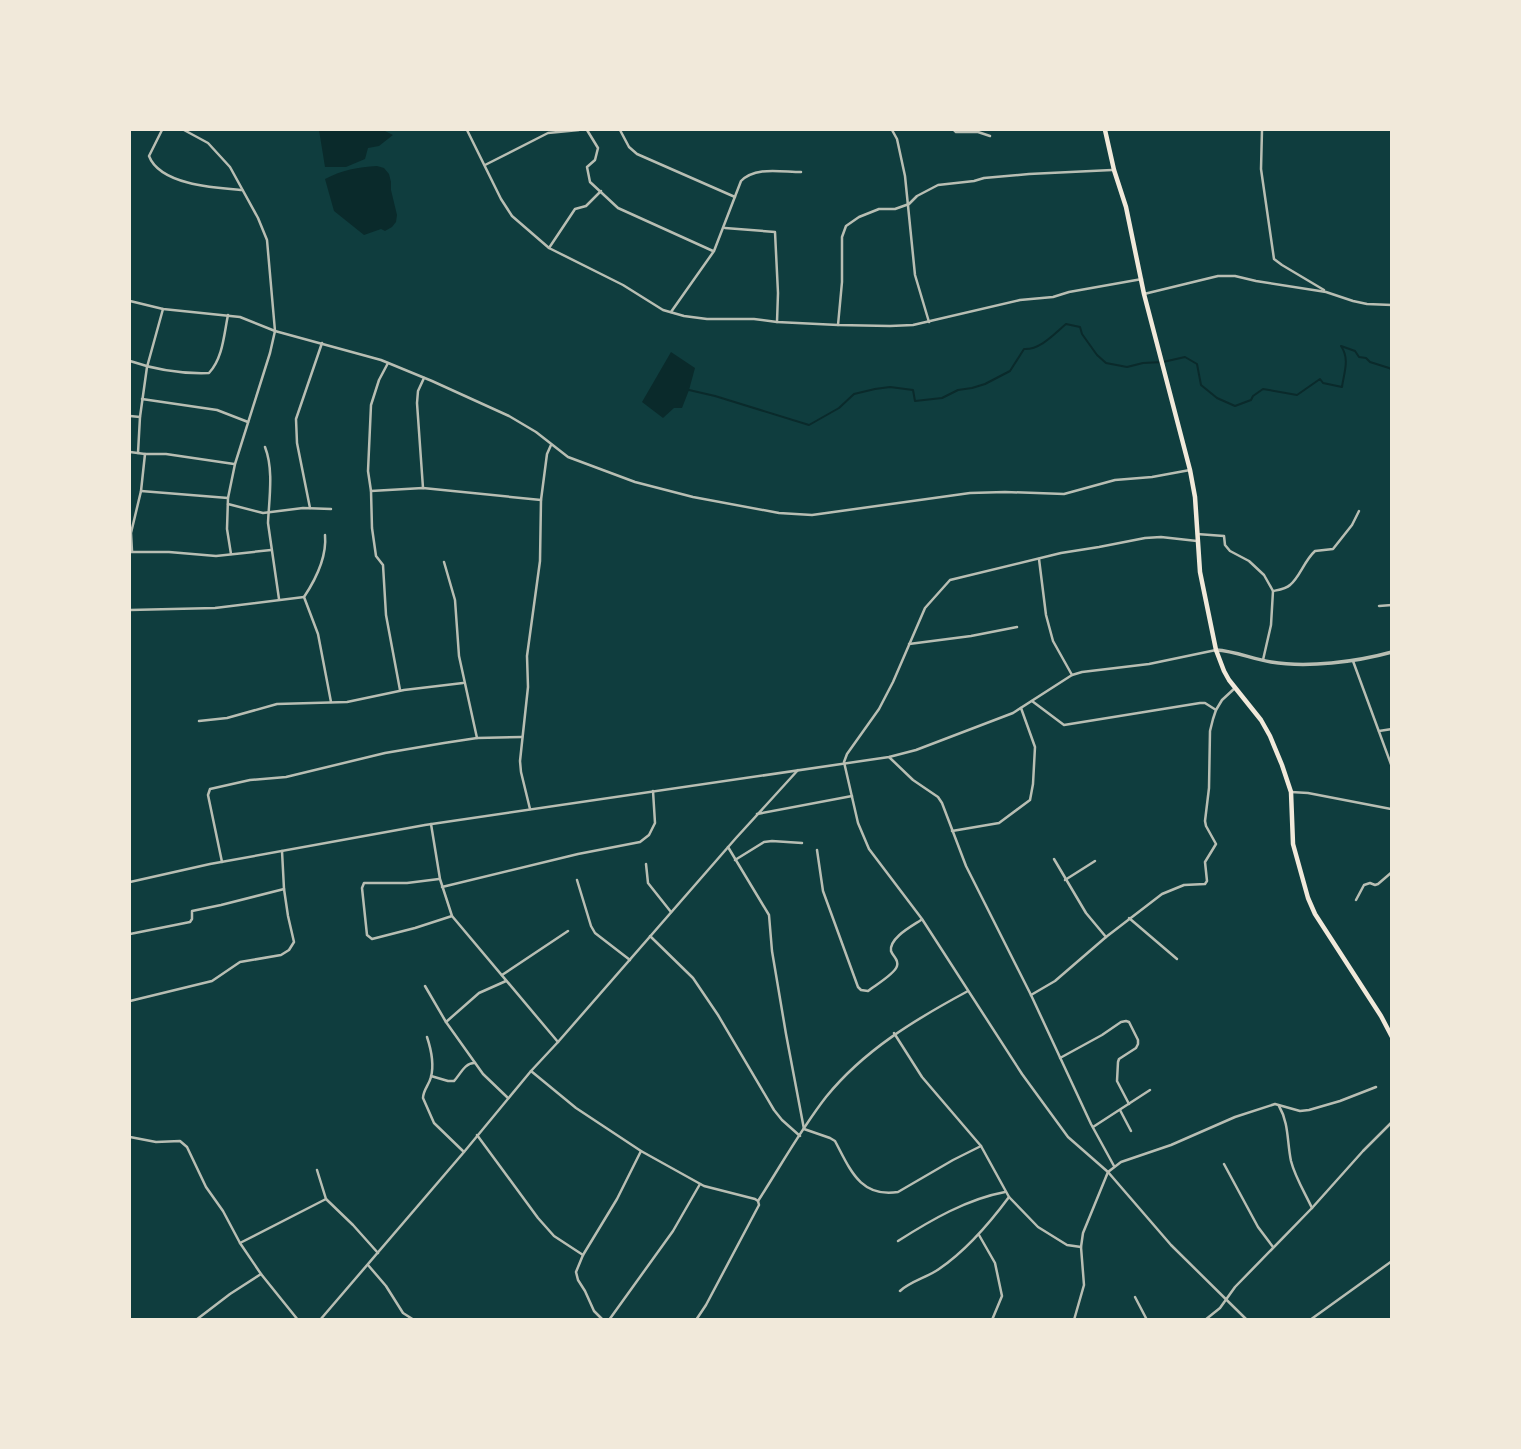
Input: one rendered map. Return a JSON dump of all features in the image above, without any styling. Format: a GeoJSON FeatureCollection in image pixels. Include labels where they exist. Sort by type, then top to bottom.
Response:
{"type":"FeatureCollection","features":[{"type":"Feature","properties":{"kind":"main road"},"geometry":{"type":"LineString","coordinates":[[1105,130],[1190,470],[1195,497],[1200,572],[1216,650],[1224,671],[1270,736],[1291,792],[1293,844],[1315,914],[1381,1016],[1391,1037]]}},
{"type":"Feature","properties":{"kind":"street"},"geometry":{"type":"LineString","coordinates":[[162,130],[149,156],[153,165],[166,174],[204,187],[242,190]]}},
{"type":"Feature","properties":{"kind":"street"},"geometry":{"type":"LineString","coordinates":[[184,130],[208,143],[230,167],[267,240],[275,331],[271,353],[235,464],[228,498],[227,528],[231,554]]}},
{"type":"Feature","properties":{"kind":"street"},"geometry":{"type":"LineString","coordinates":[[467,130],[512,216],[549,247],[623,285],[663,310],[684,316],[890,326],[929,322],[1020,300],[1053,297],[1142,279]]}},
{"type":"Feature","properties":{"kind":"street"},"geometry":{"type":"LineString","coordinates":[[485,164],[548,133],[579,130]]}},
{"type":"Feature","properties":{"kind":"street"},"geometry":{"type":"LineString","coordinates":[[587,130],[598,148],[595,160],[587,167],[590,182],[618,208],[714,251]]}},
{"type":"Feature","properties":{"kind":"street"},"geometry":{"type":"LineString","coordinates":[[620,130],[629,147],[637,153],[735,197]]}},
{"type":"Feature","properties":{"kind":"street"},"geometry":{"type":"LineString","coordinates":[[892,130],[899,145],[909,204],[915,275],[929,322]]}},
{"type":"Feature","properties":{"kind":"street"},"geometry":{"type":"LineString","coordinates":[[954,130],[990,136],[988,130]]}},
{"type":"Feature","properties":{"kind":"street"},"geometry":{"type":"LineString","coordinates":[[1262,130],[1261,169],[1274,259],[1326,292]]}},
{"type":"Feature","properties":{"kind":"street"},"geometry":{"type":"LineString","coordinates":[[838,325],[842,237],[846,226],[859,217],[879,209],[895,209],[909,204],[917,196],[938,185],[1029,174],[1114,170]]}},
{"type":"Feature","properties":{"kind":"street"},"geometry":{"type":"LineString","coordinates":[[671,312],[714,251],[741,181],[747,174],[801,172]]}},
{"type":"Feature","properties":{"kind":"street"},"geometry":{"type":"LineString","coordinates":[[549,247],[575,209],[586,206],[601,191]]}},
{"type":"Feature","properties":{"kind":"street"},"geometry":{"type":"LineString","coordinates":[[723,228],[775,232],[777,321]]}},
{"type":"Feature","properties":{"kind":"street"},"geometry":{"type":"LineString","coordinates":[[1144,294],[1217,276],[1235,276],[1326,292],[1367,304],[1391,305]]}},
{"type":"Feature","properties":{"kind":"street"},"geometry":{"type":"LineString","coordinates":[[130,301],[163,309],[240,317],[275,331],[388,363],[509,416],[536,432],[568,457],[635,482],[779,513],[812,515],[970,493],[1064,494],[1115,480],[1190,470]]}},
{"type":"Feature","properties":{"kind":"street"},"geometry":{"type":"LineString","coordinates":[[138,453],[147,367],[163,309]]}},
{"type":"Feature","properties":{"kind":"street"},"geometry":{"type":"LineString","coordinates":[[130,361],[176,372],[209,373],[220,354],[228,315]]}},
{"type":"Feature","properties":{"kind":"street"},"geometry":{"type":"LineString","coordinates":[[310,508],[297,443],[296,419],[322,343]]}},
{"type":"Feature","properties":{"kind":"street"},"geometry":{"type":"LineString","coordinates":[[388,363],[371,405],[368,471],[376,556],[383,565],[386,615],[400,691]]}},
{"type":"Feature","properties":{"kind":"street"},"geometry":{"type":"LineString","coordinates":[[423,488],[417,403],[424,378]]}},
{"type":"Feature","properties":{"kind":"street"},"geometry":{"type":"LineString","coordinates":[[142,399],[217,410],[248,422]]}},
{"type":"Feature","properties":{"kind":"street"},"geometry":{"type":"LineString","coordinates":[[130,416],[140,418]]}},
{"type":"Feature","properties":{"kind":"street"},"geometry":{"type":"LineString","coordinates":[[530,809],[520,772],[520,761],[528,687],[527,656],[540,561],[541,500],[547,454],[551,444]]}},
{"type":"Feature","properties":{"kind":"street"},"geometry":{"type":"LineString","coordinates":[[265,446],[269,461],[268,523],[278,599]]}},
{"type":"Feature","properties":{"kind":"street"},"geometry":{"type":"LineString","coordinates":[[130,452],[166,454],[235,464]]}},
{"type":"Feature","properties":{"kind":"street"},"geometry":{"type":"LineString","coordinates":[[145,454],[141,491],[130,533],[131,552],[211,556],[271,550]]}},
{"type":"Feature","properties":{"kind":"street"},"geometry":{"type":"LineString","coordinates":[[371,491],[423,488],[541,500]]}},
{"type":"Feature","properties":{"kind":"street"},"geometry":{"type":"LineString","coordinates":[[141,491],[228,498]]}},
{"type":"Feature","properties":{"kind":"street"},"geometry":{"type":"LineString","coordinates":[[228,504],[263,513],[310,508],[331,509]]}},
{"type":"Feature","properties":{"kind":"street"},"geometry":{"type":"LineString","coordinates":[[1273,591],[1291,585],[1315,551],[1333,549],[1352,525],[1359,511]]}},
{"type":"Feature","properties":{"kind":"street"},"geometry":{"type":"LineString","coordinates":[[1197,534],[1224,536],[1225,545],[1230,551],[1249,561],[1264,575],[1273,591],[1271,625],[1263,661]]}},
{"type":"Feature","properties":{"kind":"street"},"geometry":{"type":"LineString","coordinates":[[304,597],[326,551],[325,535]]}},
{"type":"Feature","properties":{"kind":"street"},"geometry":{"type":"LineString","coordinates":[[1198,541],[1153,537],[1061,553],[950,580],[925,608],[893,682],[844,762],[858,823],[869,849],[922,919],[1022,1074],[1068,1137],[1108,1172],[1171,1245],[1247,1320]]}},
{"type":"Feature","properties":{"kind":"street"},"geometry":{"type":"LineString","coordinates":[[1039,558],[1046,615],[1053,641],[1072,675]]}},
{"type":"Feature","properties":{"kind":"street"},"geometry":{"type":"LineString","coordinates":[[444,562],[456,604],[463,683],[477,738]]}},
{"type":"Feature","properties":{"kind":"street"},"geometry":{"type":"LineString","coordinates":[[304,597],[318,634],[331,702]]}},
{"type":"Feature","properties":{"kind":"street"},"geometry":{"type":"LineString","coordinates":[[130,610],[215,608],[304,597]]}},
{"type":"Feature","properties":{"kind":"street"},"geometry":{"type":"LineString","coordinates":[[1379,606],[1391,605]]}},
{"type":"Feature","properties":{"kind":"street"},"geometry":{"type":"LineString","coordinates":[[909,644],[1017,627]]}},
{"type":"Feature","properties":{"kind":"street"},"geometry":{"type":"LineString","coordinates":[[130,881],[431,824],[889,757],[929,745],[1021,708],[1072,675],[1082,672],[1182,658],[1216,650],[1290,664],[1367,659],[1391,652]]}},
{"type":"Feature","properties":{"kind":"street"},"geometry":{"type":"LineString","coordinates":[[1353,660],[1391,767]]}},
{"type":"Feature","properties":{"kind":"street"},"geometry":{"type":"LineString","coordinates":[[199,721],[227,718],[277,704],[347,702],[400,691],[463,683]]}},
{"type":"Feature","properties":{"kind":"street"},"geometry":{"type":"LineString","coordinates":[[1031,995],[1055,981],[1105,937],[1162,894],[1184,885],[1202,885],[1207,881],[1205,862],[1216,844],[1205,821],[1209,788],[1210,732],[1216,710],[1235,688]]}},
{"type":"Feature","properties":{"kind":"street"},"geometry":{"type":"LineString","coordinates":[[1032,701],[1064,725],[1200,703],[1216,710]]}},
{"type":"Feature","properties":{"kind":"street"},"geometry":{"type":"LineString","coordinates":[[952,831],[999,823],[1030,800],[1035,747],[1021,708]]}},
{"type":"Feature","properties":{"kind":"street"},"geometry":{"type":"LineString","coordinates":[[1379,732],[1391,729]]}},
{"type":"Feature","properties":{"kind":"street"},"geometry":{"type":"LineString","coordinates":[[222,862],[208,795],[210,789],[250,780],[286,777],[385,754],[477,738],[522,737]]}},
{"type":"Feature","properties":{"kind":"street"},"geometry":{"type":"LineString","coordinates":[[889,757],[942,803],[966,866],[1114,1166]]}},
{"type":"Feature","properties":{"kind":"street"},"geometry":{"type":"LineString","coordinates":[[320,1320],[531,1071],[757,814],[800,769]]}},
{"type":"Feature","properties":{"kind":"street"},"geometry":{"type":"LineString","coordinates":[[442,887],[640,842],[649,835],[654,822],[653,791]]}},
{"type":"Feature","properties":{"kind":"street"},"geometry":{"type":"LineString","coordinates":[[1291,792],[1391,808]]}},
{"type":"Feature","properties":{"kind":"street"},"geometry":{"type":"LineString","coordinates":[[757,814],[852,796]]}},
{"type":"Feature","properties":{"kind":"street"},"geometry":{"type":"LineString","coordinates":[[431,824],[440,879],[452,916],[558,1042]]}},
{"type":"Feature","properties":{"kind":"street"},"geometry":{"type":"LineString","coordinates":[[735,860],[764,842],[802,843]]}},
{"type":"Feature","properties":{"kind":"street"},"geometry":{"type":"LineString","coordinates":[[728,847],[769,915],[772,951],[804,1129]]}},
{"type":"Feature","properties":{"kind":"street"},"geometry":{"type":"LineString","coordinates":[[817,850],[823,891],[861,990],[867,992],[894,972],[897,961],[891,951],[892,943],[902,932],[922,919]]}},
{"type":"Feature","properties":{"kind":"street"},"geometry":{"type":"LineString","coordinates":[[130,1001],[212,981],[240,962],[281,955],[289,950],[294,942],[284,889],[282,851]]}},
{"type":"Feature","properties":{"kind":"street"},"geometry":{"type":"LineString","coordinates":[[1054,859],[1086,913],[1105,937]]}},
{"type":"Feature","properties":{"kind":"street"},"geometry":{"type":"LineString","coordinates":[[1065,880],[1095,861]]}},
{"type":"Feature","properties":{"kind":"street"},"geometry":{"type":"LineString","coordinates":[[646,864],[648,883],[671,912]]}},
{"type":"Feature","properties":{"kind":"street"},"geometry":{"type":"LineString","coordinates":[[1356,900],[1364,885],[1376,885],[1391,872]]}},
{"type":"Feature","properties":{"kind":"street"},"geometry":{"type":"LineString","coordinates":[[440,879],[407,883],[364,883],[362,888],[367,935],[372,939],[452,916]]}},
{"type":"Feature","properties":{"kind":"street"},"geometry":{"type":"LineString","coordinates":[[577,880],[595,933],[629,960]]}},
{"type":"Feature","properties":{"kind":"street"},"geometry":{"type":"LineString","coordinates":[[130,934],[190,922],[194,910],[284,889]]}},
{"type":"Feature","properties":{"kind":"street"},"geometry":{"type":"LineString","coordinates":[[1129,918],[1177,959]]}},
{"type":"Feature","properties":{"kind":"street"},"geometry":{"type":"LineString","coordinates":[[502,975],[568,931]]}},
{"type":"Feature","properties":{"kind":"street"},"geometry":{"type":"LineString","coordinates":[[650,936],[693,978],[774,1110],[800,1136]]}},
{"type":"Feature","properties":{"kind":"street"},"geometry":{"type":"LineString","coordinates":[[446,1022],[479,993],[507,981]]}},
{"type":"Feature","properties":{"kind":"street"},"geometry":{"type":"LineString","coordinates":[[425,986],[446,1022],[488,1081],[508,1098]]}},
{"type":"Feature","properties":{"kind":"street"},"geometry":{"type":"LineString","coordinates":[[696,1320],[759,1205],[758,1201],[827,1096],[860,1062],[894,1033],[968,991]]}},
{"type":"Feature","properties":{"kind":"street"},"geometry":{"type":"LineString","coordinates":[[1060,1058],[1121,1023],[1129,1022],[1138,1044],[1119,1059],[1117,1081],[1129,1104]]}},
{"type":"Feature","properties":{"kind":"street"},"geometry":{"type":"LineString","coordinates":[[894,1033],[914,1067],[981,1146],[1009,1197],[1038,1227],[1067,1245],[1081,1247]]}},
{"type":"Feature","properties":{"kind":"street"},"geometry":{"type":"LineString","coordinates":[[427,1037],[431,1049],[431,1076],[422,1094],[434,1123],[464,1152]]}},
{"type":"Feature","properties":{"kind":"street"},"geometry":{"type":"LineString","coordinates":[[431,1076],[454,1080],[467,1065],[475,1063]]}},
{"type":"Feature","properties":{"kind":"street"},"geometry":{"type":"LineString","coordinates":[[531,1071],[576,1108],[641,1151],[700,1184],[758,1201]]}},
{"type":"Feature","properties":{"kind":"street"},"geometry":{"type":"LineString","coordinates":[[1074,1320],[1084,1285],[1081,1247],[1083,1233],[1108,1172],[1114,1166],[1235,1117],[1275,1104],[1300,1111],[1309,1110],[1376,1087]]}},
{"type":"Feature","properties":{"kind":"street"},"geometry":{"type":"LineString","coordinates":[[1093,1127],[1150,1090]]}},
{"type":"Feature","properties":{"kind":"street"},"geometry":{"type":"LineString","coordinates":[[1279,1106],[1288,1133],[1291,1161],[1312,1208]]}},
{"type":"Feature","properties":{"kind":"street"},"geometry":{"type":"LineString","coordinates":[[1120,1110],[1130,1131]]}},
{"type":"Feature","properties":{"kind":"street"},"geometry":{"type":"LineString","coordinates":[[1205,1320],[1220,1308],[1235,1287],[1391,1122]]}},
{"type":"Feature","properties":{"kind":"street"},"geometry":{"type":"LineString","coordinates":[[804,1129],[830,1138],[853,1173],[869,1190],[888,1194],[898,1192],[981,1146]]}},
{"type":"Feature","properties":{"kind":"street"},"geometry":{"type":"LineString","coordinates":[[478,1135],[538,1218],[554,1236],[583,1255]]}},
{"type":"Feature","properties":{"kind":"street"},"geometry":{"type":"LineString","coordinates":[[130,1137],[156,1142],[180,1141],[187,1147],[206,1187],[240,1243],[298,1320]]}},
{"type":"Feature","properties":{"kind":"street"},"geometry":{"type":"LineString","coordinates":[[603,1320],[594,1311],[576,1272],[641,1151]]}},
{"type":"Feature","properties":{"kind":"street"},"geometry":{"type":"LineString","coordinates":[[1224,1164],[1258,1227],[1273,1247]]}},
{"type":"Feature","properties":{"kind":"street"},"geometry":{"type":"LineString","coordinates":[[317,1170],[326,1199],[378,1253]]}},
{"type":"Feature","properties":{"kind":"street"},"geometry":{"type":"LineString","coordinates":[[609,1320],[673,1231],[700,1184]]}},
{"type":"Feature","properties":{"kind":"street"},"geometry":{"type":"LineString","coordinates":[[898,1241],[943,1215],[984,1196],[1006,1192]]}},
{"type":"Feature","properties":{"kind":"street"},"geometry":{"type":"LineString","coordinates":[[900,1291],[936,1272],[979,1235],[1009,1197]]}},
{"type":"Feature","properties":{"kind":"street"},"geometry":{"type":"LineString","coordinates":[[240,1243],[326,1199]]}},
{"type":"Feature","properties":{"kind":"street"},"geometry":{"type":"LineString","coordinates":[[979,1235],[995,1263],[1002,1296],[992,1320]]}},
{"type":"Feature","properties":{"kind":"street"},"geometry":{"type":"LineString","coordinates":[[1310,1320],[1391,1261]]}},
{"type":"Feature","properties":{"kind":"street"},"geometry":{"type":"LineString","coordinates":[[368,1265],[386,1286],[403,1313],[414,1320]]}},
{"type":"Feature","properties":{"kind":"street"},"geometry":{"type":"LineString","coordinates":[[196,1320],[261,1274]]}},
{"type":"Feature","properties":{"kind":"street"},"geometry":{"type":"LineString","coordinates":[[1135,1297],[1147,1320]]}},
{"type":"Feature","properties":{"kind":"water"},"geometry":{"type":"Polygon","coordinates":[[[319,130],[383,130],[393,135],[379,146],[368,148],[365,159],[346,167],[325,167],[319,130]]]}},
{"type":"Feature","properties":{"kind":"water"},"geometry":{"type":"Polygon","coordinates":[[[377,166],[384,168],[389,174],[396,222],[385,231],[381,229],[364,235],[334,211],[325,179],[350,170],[377,166]]]}},
{"type":"Feature","properties":{"kind":"water"},"geometry":{"type":"Polygon","coordinates":[[[671,352],[695,368],[682,408],[674,408],[663,418],[642,402],[671,352]]]}},
{"type":"Feature","properties":{"kind":"waterway"},"geometry":{"type":"LineString","coordinates":[[689,390],[809,425],[839,408],[854,394],[875,389],[890,387],[913,390],[915,401],[942,398],[958,390],[985,384],[1010,371],[1024,349],[1041,344],[1066,324],[1080,327],[1097,355],[1106,363],[1127,367],[1185,357],[1197,364],[1201,385],[1217,398],[1235,406],[1251,400],[1263,389],[1297,395],[1320,379],[1323,383],[1342,387],[1346,361],[1341,346],[1355,351],[1359,357],[1392,370]]}},
{"type":"Feature","properties":{"kind":"waterway"},"geometry":{"type":"LineString","coordinates":[[1392,391],[1392,407]]}}]}
